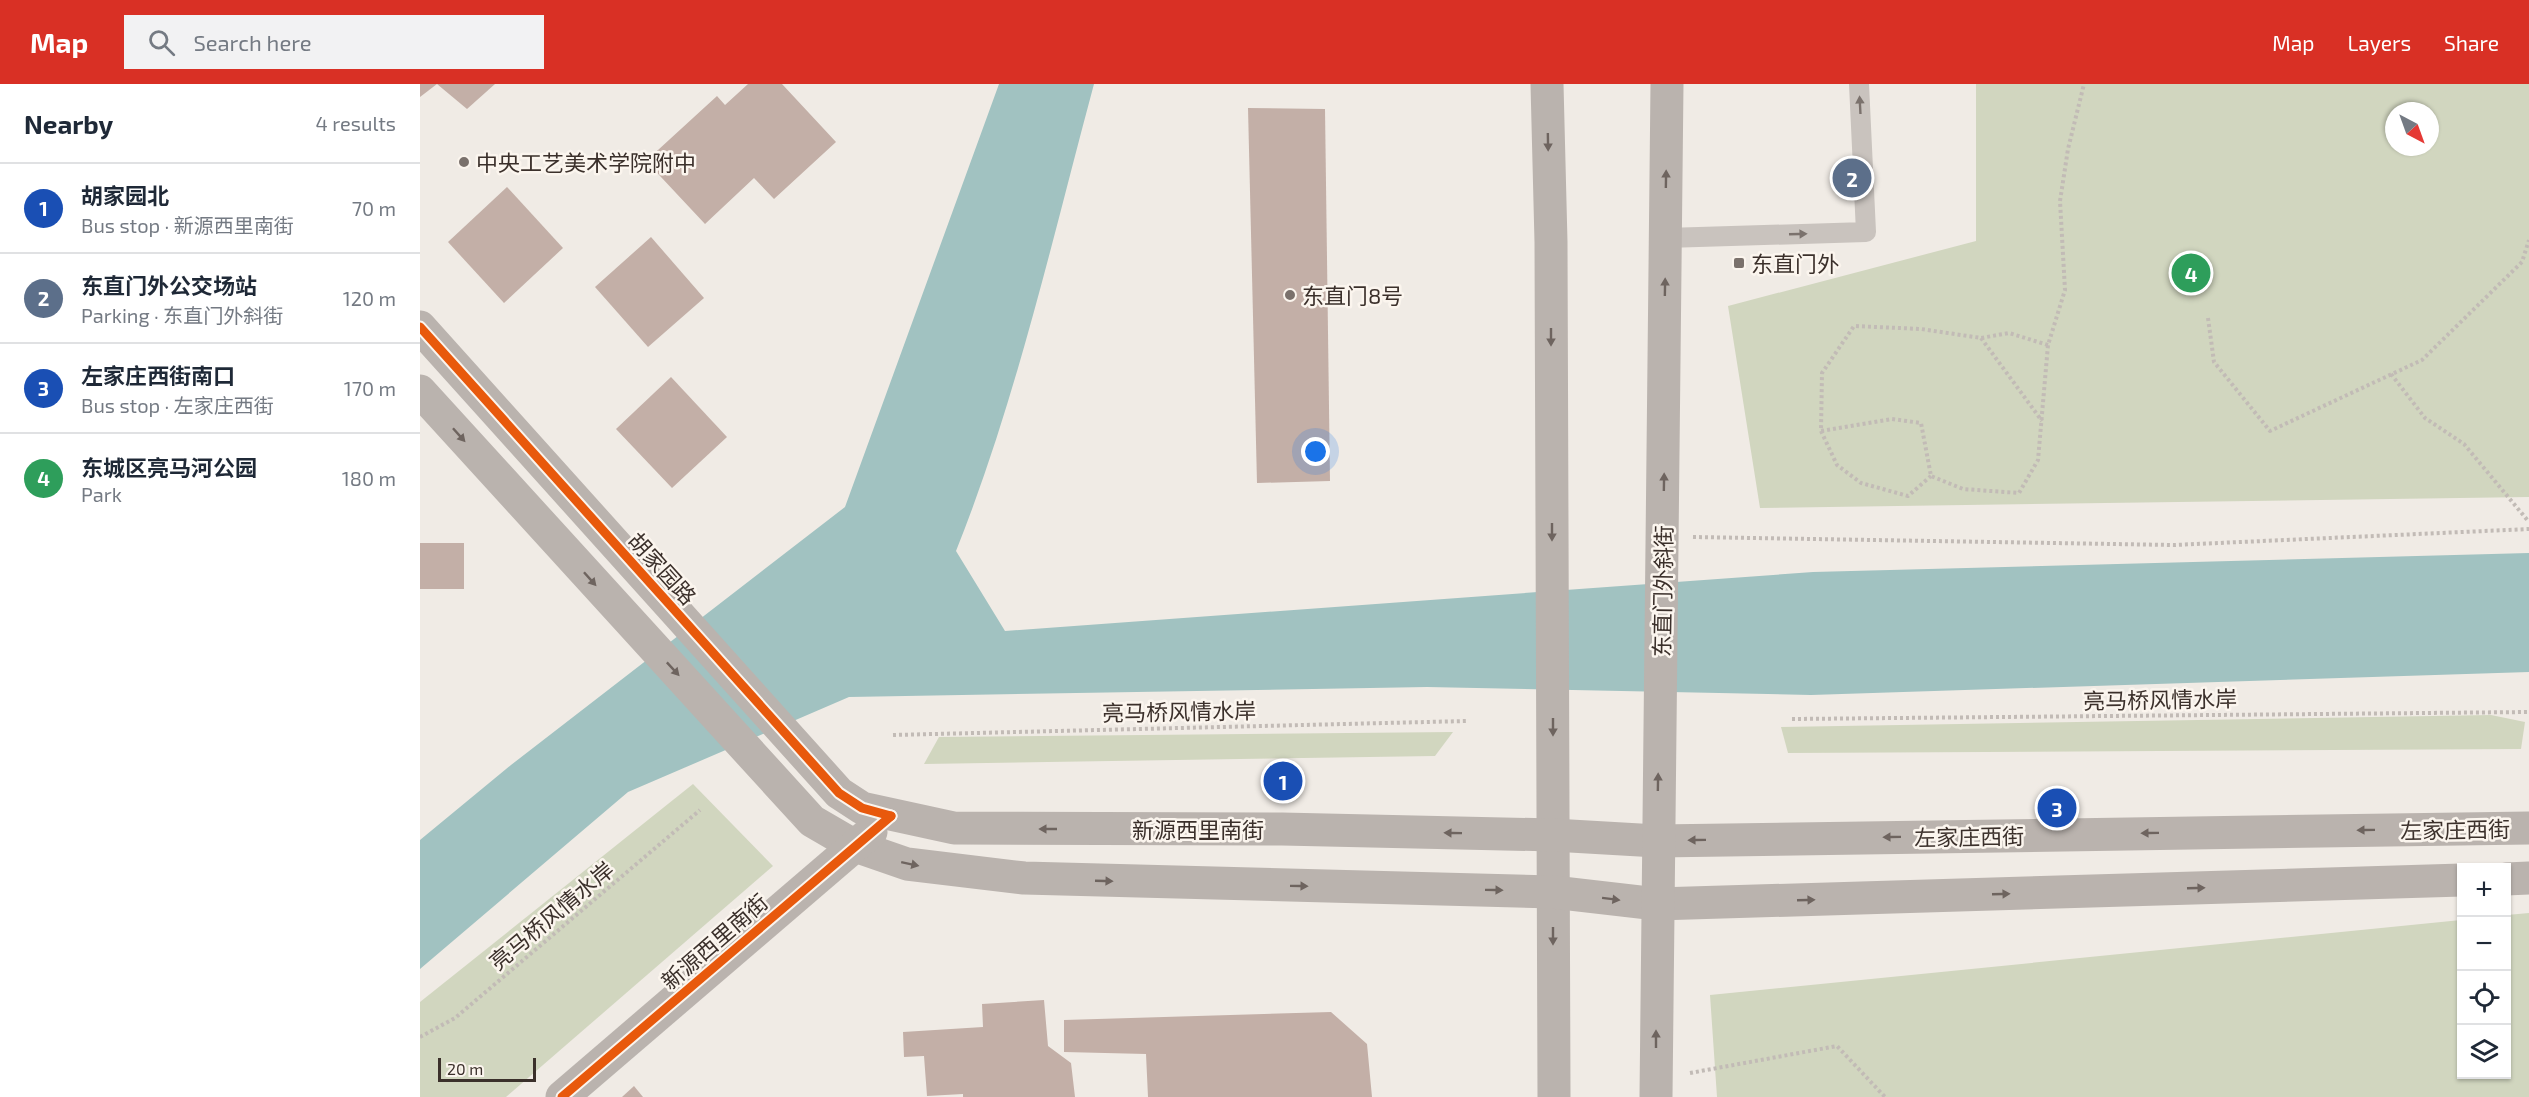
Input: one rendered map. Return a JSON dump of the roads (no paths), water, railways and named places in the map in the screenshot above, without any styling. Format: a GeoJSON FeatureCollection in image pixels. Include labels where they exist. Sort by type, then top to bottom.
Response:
{"type":"FeatureCollection","features":[{"type":"Feature","properties":{"kind":"main road"},"geometry":{"type":"LineString","coordinates":[[1547,84],[1551,242],[1554,1097]]}},
{"type":"Feature","properties":{"kind":"main road","name":"东直门外斜街"},"geometry":{"type":"LineString","coordinates":[[1656,1088],[1667,84]]}},
{"type":"Feature","properties":{"kind":"main road","name":"胡家园路"},"geometry":{"type":"LineString","coordinates":[[420,327],[839,793],[862,808],[891,816]]}},
{"type":"Feature","properties":{"kind":"main road"},"geometry":{"type":"LineString","coordinates":[[420,391],[812,821],[855,846],[907,864],[1024,878],[1553,892],[1657,904],[2457,880]]}},
{"type":"Feature","properties":{"kind":"main road","name":"新源西里南街"},"geometry":{"type":"LineString","coordinates":[[562,1097],[891,816],[954,828],[1282,829],[1553,835]]}},
{"type":"Feature","properties":{"kind":"main road","name":"左家庄西街"},"geometry":{"type":"LineString","coordinates":[[1553,835],[1657,841],[2529,828]]}},
{"type":"Feature","properties":{"kind":"main road"},"geometry":{"type":"LineString","coordinates":[[2511,879],[2529,878]]}},
{"type":"Feature","properties":{"kind":"lane"},"geometry":{"type":"LineString","coordinates":[[1666,238],[1866,232],[1859,84]]}},
{"type":"Feature","properties":{"kind":"water"},"geometry":{"type":"Polygon","coordinates":[[[999,84],[1094,84],[1015,378],[997,437],[956,551],[1005,631],[1813,572],[2529,553],[2529,672],[1811,695],[1427,687],[849,697],[628,792],[420,969],[420,840],[511,765],[845,507],[999,84]]]}},
{"type":"Feature","properties":{"kind":"place","name":"中央工艺美术学院附中"},"geometry":{"type":"Point","coordinates":[464,162]}},
{"type":"Feature","properties":{"kind":"place","name":"东直门外公交场站"},"geometry":{"type":"Point","coordinates":[1852,178]}},
{"type":"Feature","properties":{"kind":"place","name":"东直门外"},"geometry":{"type":"Point","coordinates":[1739,263]}},
{"type":"Feature","properties":{"kind":"place","name":"东城区亮马河公园"},"geometry":{"type":"Point","coordinates":[2191,273]}},
{"type":"Feature","properties":{"kind":"place","name":"东直门8号"},"geometry":{"type":"Point","coordinates":[1290,295]}},
{"type":"Feature","properties":{"kind":"place","name":"胡家园北"},"geometry":{"type":"Point","coordinates":[1283,781]}},
{"type":"Feature","properties":{"kind":"place","name":"左家庄西街南口"},"geometry":{"type":"Point","coordinates":[2057,808]}}]}
